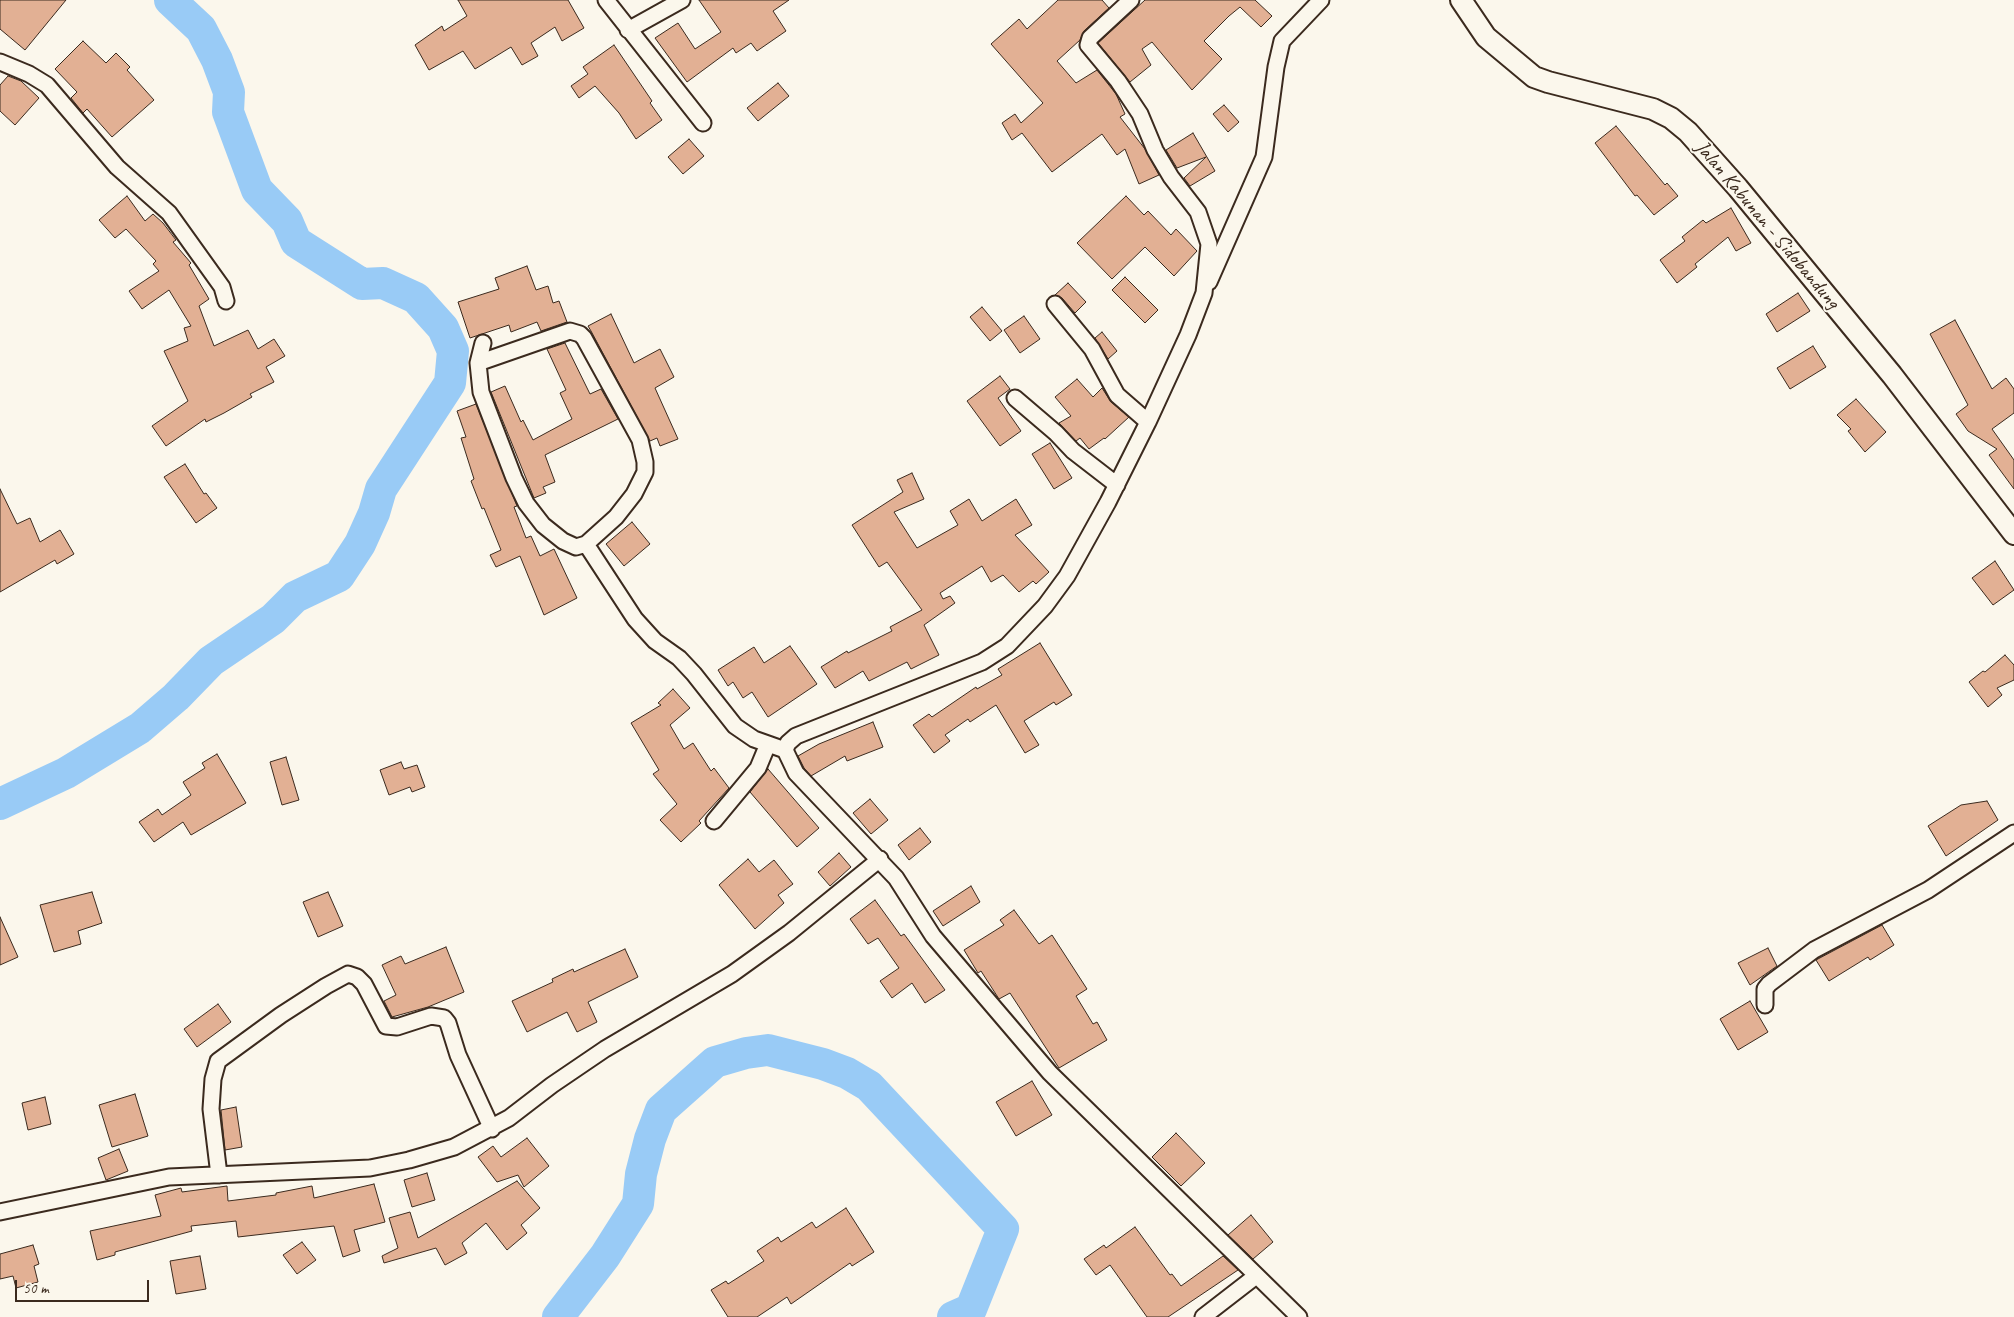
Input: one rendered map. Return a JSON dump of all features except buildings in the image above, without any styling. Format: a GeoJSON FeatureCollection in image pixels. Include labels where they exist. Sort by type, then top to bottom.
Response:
{"type":"FeatureCollection","features":[{"type":"Feature","properties":{"kind":"street"},"geometry":{"type":"LineString","coordinates":[[606,0],[703,123]]}},
{"type":"Feature","properties":{"kind":"street"},"geometry":{"type":"LineString","coordinates":[[628,30],[682,0]]}},
{"type":"Feature","properties":{"kind":"street"},"geometry":{"type":"LineString","coordinates":[[1131,0],[1090,38],[1088,45],[1131,100],[1144,122],[1155,150],[1171,177],[1198,212],[1209,244],[1204,293]]}},
{"type":"Feature","properties":{"kind":"street"},"geometry":{"type":"LineString","coordinates":[[1299,1317],[1050,1073],[933,936],[896,878],[805,784],[789,762],[785,750],[788,743],[796,736],[996,655],[1034,618],[1061,584],[1117,485],[1148,422],[1188,335],[1204,293],[1264,157],[1276,67],[1282,41],[1320,0]]}},
{"type":"Feature","properties":{"kind":"street","name":"Jalan Kabunan - Sidobandung"},"geometry":{"type":"LineString","coordinates":[[1461,0],[1482,32],[1529,74],[1548,82],[1653,109],[1671,118],[1688,132],[1743,194],[1892,375],[2014,534]]}},
{"type":"Feature","properties":{"kind":"street"},"geometry":{"type":"LineString","coordinates":[[0,62],[29,74],[47,85],[117,167],[169,214],[222,287],[226,301]]}},
{"type":"Feature","properties":{"kind":"street"},"geometry":{"type":"LineString","coordinates":[[1055,304],[1092,350],[1117,395],[1148,422]]}},
{"type":"Feature","properties":{"kind":"street"},"geometry":{"type":"LineString","coordinates":[[478,363],[570,331],[580,334],[584,338],[640,440],[645,462],[645,472],[634,494],[616,517],[586,544],[576,547],[563,541],[543,525],[526,503],[485,401],[478,363],[483,343]]}},
{"type":"Feature","properties":{"kind":"street"},"geometry":{"type":"LineString","coordinates":[[1016,398],[1056,433],[1073,451],[1117,485]]}},
{"type":"Feature","properties":{"kind":"street"},"geometry":{"type":"LineString","coordinates":[[586,544],[606,579],[645,631],[679,658],[735,726],[754,739],[785,750]]}},
{"type":"Feature","properties":{"kind":"street"},"geometry":{"type":"LineString","coordinates":[[714,821],[758,768],[768,744]]}},
{"type":"Feature","properties":{"kind":"street"},"geometry":{"type":"LineString","coordinates":[[1765,1005],[1765,989],[1769,984],[1814,950],[1928,890],[2014,833]]}},
{"type":"Feature","properties":{"kind":"street"},"geometry":{"type":"LineString","coordinates":[[0,1212],[169,1177],[370,1168],[409,1160],[454,1147],[492,1128],[605,1049],[732,974],[789,933],[880,860]]}},
{"type":"Feature","properties":{"kind":"street"},"geometry":{"type":"LineString","coordinates":[[220,1174],[211,1109],[212,1079],[218,1061],[281,1015],[348,974],[364,984],[386,1026],[397,1027],[431,1016],[444,1018],[448,1023],[461,1063],[492,1128]]}},
{"type":"Feature","properties":{"kind":"street"},"geometry":{"type":"LineString","coordinates":[[1203,1317],[1256,1276]]}},
{"type":"Feature","properties":{"kind":"waterway"},"geometry":{"type":"LineString","coordinates":[[0,804],[66,773],[140,728],[176,697],[211,661],[273,619],[295,597],[339,576],[360,544],[374,513],[381,489],[450,383],[453,351],[443,328],[416,298],[383,283],[362,284],[296,242],[287,221],[257,190],[228,112],[229,92],[217,60],[201,29],[170,0]]}},
{"type":"Feature","properties":{"kind":"waterway"},"geometry":{"type":"LineString","coordinates":[[558,1317],[605,1256],[638,1204],[641,1174],[650,1139],[661,1110],[715,1062],[746,1053],[768,1050],[823,1064],[847,1073],[869,1086],[1003,1229],[971,1309],[953,1317]]}}]}
